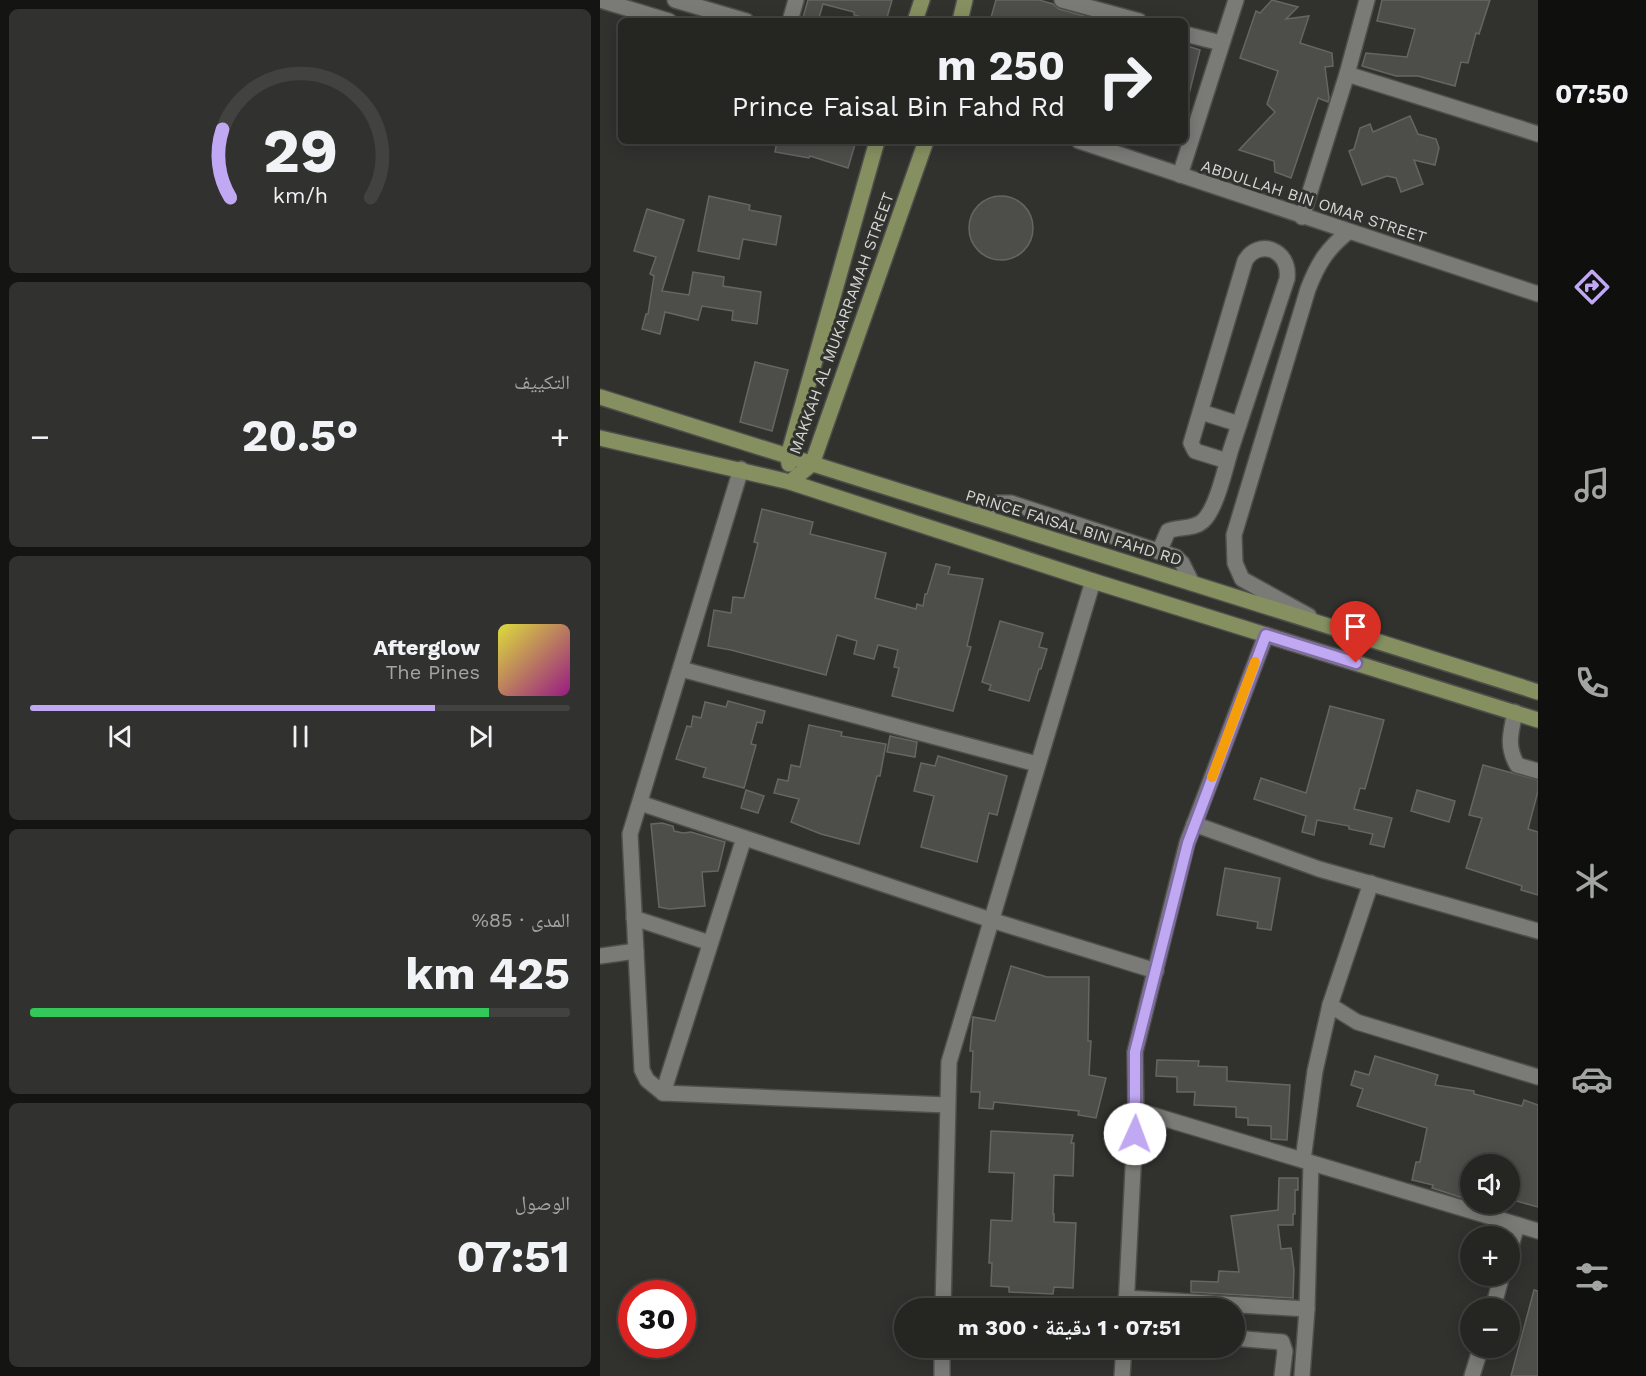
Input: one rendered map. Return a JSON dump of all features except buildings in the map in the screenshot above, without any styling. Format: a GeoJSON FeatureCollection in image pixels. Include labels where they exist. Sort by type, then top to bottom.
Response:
{"type":"FeatureCollection","features":[{"type":"Feature","properties":{"kind":"main road"},"geometry":{"type":"LineString","coordinates":[[916,18],[922,0]]}},
{"type":"Feature","properties":{"kind":"main road"},"geometry":{"type":"LineString","coordinates":[[961,18],[964,0]]}},
{"type":"Feature","properties":{"kind":"main road","name":"MAKKAH AL MUKARRAMAH STREET"},"geometry":{"type":"LineString","coordinates":[[790,482],[788,456],[876,144]]}},
{"type":"Feature","properties":{"kind":"main road","name":"MAKKAH AL MUKARRAMAH STREET"},"geometry":{"type":"LineString","coordinates":[[790,482],[812,464],[925,144]]}},
{"type":"Feature","properties":{"kind":"main road","name":"PRINCE FAISAL BIN FAHD RD"},"geometry":{"type":"LineString","coordinates":[[600,397],[1538,692]]}},
{"type":"Feature","properties":{"kind":"main road"},"geometry":{"type":"LineString","coordinates":[[600,438],[790,482],[1092,581],[1538,720]]}},
{"type":"Feature","properties":{"kind":"street"},"geometry":{"type":"LineString","coordinates":[[600,0],[659,18]]}},
{"type":"Feature","properties":{"kind":"street"},"geometry":{"type":"LineString","coordinates":[[670,18],[675,0],[736,18]]}},
{"type":"Feature","properties":{"kind":"street"},"geometry":{"type":"LineString","coordinates":[[791,18],[796,0]]}},
{"type":"Feature","properties":{"kind":"street"},"geometry":{"type":"LineString","coordinates":[[1062,0],[1101,5],[1132,18]]}},
{"type":"Feature","properties":{"kind":"street"},"geometry":{"type":"LineString","coordinates":[[1180,176],[1236,0]]}},
{"type":"Feature","properties":{"kind":"street"},"geometry":{"type":"LineString","coordinates":[[1302,217],[1347,74],[1367,0]]}},
{"type":"Feature","properties":{"kind":"street"},"geometry":{"type":"LineString","coordinates":[[1188,34],[1221,43]]}},
{"type":"Feature","properties":{"kind":"street"},"geometry":{"type":"LineString","coordinates":[[1347,74],[1538,134]]}},
{"type":"Feature","properties":{"kind":"street","name":"ABDULLAH BIN OMAR STREET"},"geometry":{"type":"LineString","coordinates":[[1088,144],[1538,294]]}},
{"type":"Feature","properties":{"kind":"street"},"geometry":{"type":"LineString","coordinates":[[1325,625],[1242,579],[1235,563],[1234,535],[1308,289],[1324,256],[1332,245],[1348,232]]}},
{"type":"Feature","properties":{"kind":"street"},"geometry":{"type":"LineString","coordinates":[[1159,552],[1168,531],[1177,527],[1194,527],[1204,520],[1211,510],[1287,279],[1287,263],[1279,253],[1262,248],[1249,254],[1245,261],[1191,443],[1195,451],[1227,461]]}},
{"type":"Feature","properties":{"kind":"street"},"geometry":{"type":"LineString","coordinates":[[1201,412],[1239,424]]}},
{"type":"Feature","properties":{"kind":"street"},"geometry":{"type":"LineString","coordinates":[[741,470],[630,834],[642,1070],[647,1080],[663,1093],[947,1105]]}},
{"type":"Feature","properties":{"kind":"street"},"geometry":{"type":"LineString","coordinates":[[975,515],[998,503],[1011,503],[1176,557],[1182,563],[1192,583]]}},
{"type":"Feature","properties":{"kind":"street"},"geometry":{"type":"LineString","coordinates":[[943,1298],[949,1062],[1092,581]]}},
{"type":"Feature","properties":{"kind":"street"},"geometry":{"type":"LineString","coordinates":[[1126,1298],[1136,1110],[1135,1052],[1188,843],[1266,635]]}},
{"type":"Feature","properties":{"kind":"street"},"geometry":{"type":"LineString","coordinates":[[681,669],[1037,764]]}},
{"type":"Feature","properties":{"kind":"street"},"geometry":{"type":"LineString","coordinates":[[1515,712],[1509,746],[1513,758],[1517,765],[1538,771]]}},
{"type":"Feature","properties":{"kind":"street"},"geometry":{"type":"LineString","coordinates":[[640,803],[991,920],[1156,971]]}},
{"type":"Feature","properties":{"kind":"street"},"geometry":{"type":"LineString","coordinates":[[1194,824],[1319,869],[1538,931]]}},
{"type":"Feature","properties":{"kind":"street"},"geometry":{"type":"LineString","coordinates":[[663,1093],[744,838]]}},
{"type":"Feature","properties":{"kind":"street"},"geometry":{"type":"LineString","coordinates":[[1302,1376],[1307,1309],[1307,1162],[1315,1071],[1330,1005],[1371,883]]}},
{"type":"Feature","properties":{"kind":"street"},"geometry":{"type":"LineString","coordinates":[[634,918],[710,944]]}},
{"type":"Feature","properties":{"kind":"street"},"geometry":{"type":"LineString","coordinates":[[600,956],[636,951]]}},
{"type":"Feature","properties":{"kind":"street"},"geometry":{"type":"LineString","coordinates":[[1330,1005],[1357,1022],[1538,1077]]}},
{"type":"Feature","properties":{"kind":"street"},"geometry":{"type":"LineString","coordinates":[[1136,1110],[1538,1231]]}},
{"type":"Feature","properties":{"kind":"street"},"geometry":{"type":"LineString","coordinates":[[1245,1307],[1307,1309]]}},
{"type":"Feature","properties":{"kind":"street"},"geometry":{"type":"LineString","coordinates":[[1245,1339],[1282,1342],[1285,1351],[1282,1376]]}},
{"type":"Feature","properties":{"kind":"street"},"geometry":{"type":"LineString","coordinates":[[942,1358],[942,1376]]}},
{"type":"Feature","properties":{"kind":"street"},"geometry":{"type":"LineString","coordinates":[[1122,1376],[1123,1358]]}},
{"type":"Feature","properties":{"kind":"street"},"geometry":{"type":"LineString","coordinates":[[1473,1376],[1478,1358]]}},
{"type":"Feature","properties":{"kind":"slow traffic"},"geometry":{"type":"LineString","coordinates":[[1212,777],[1255,662]]}},
{"type":"Feature","properties":{"kind":"route"},"geometry":{"type":"LineString","coordinates":[[1135,1134],[1135,1052],[1188,843],[1266,635],[1356,663]]}}]}
